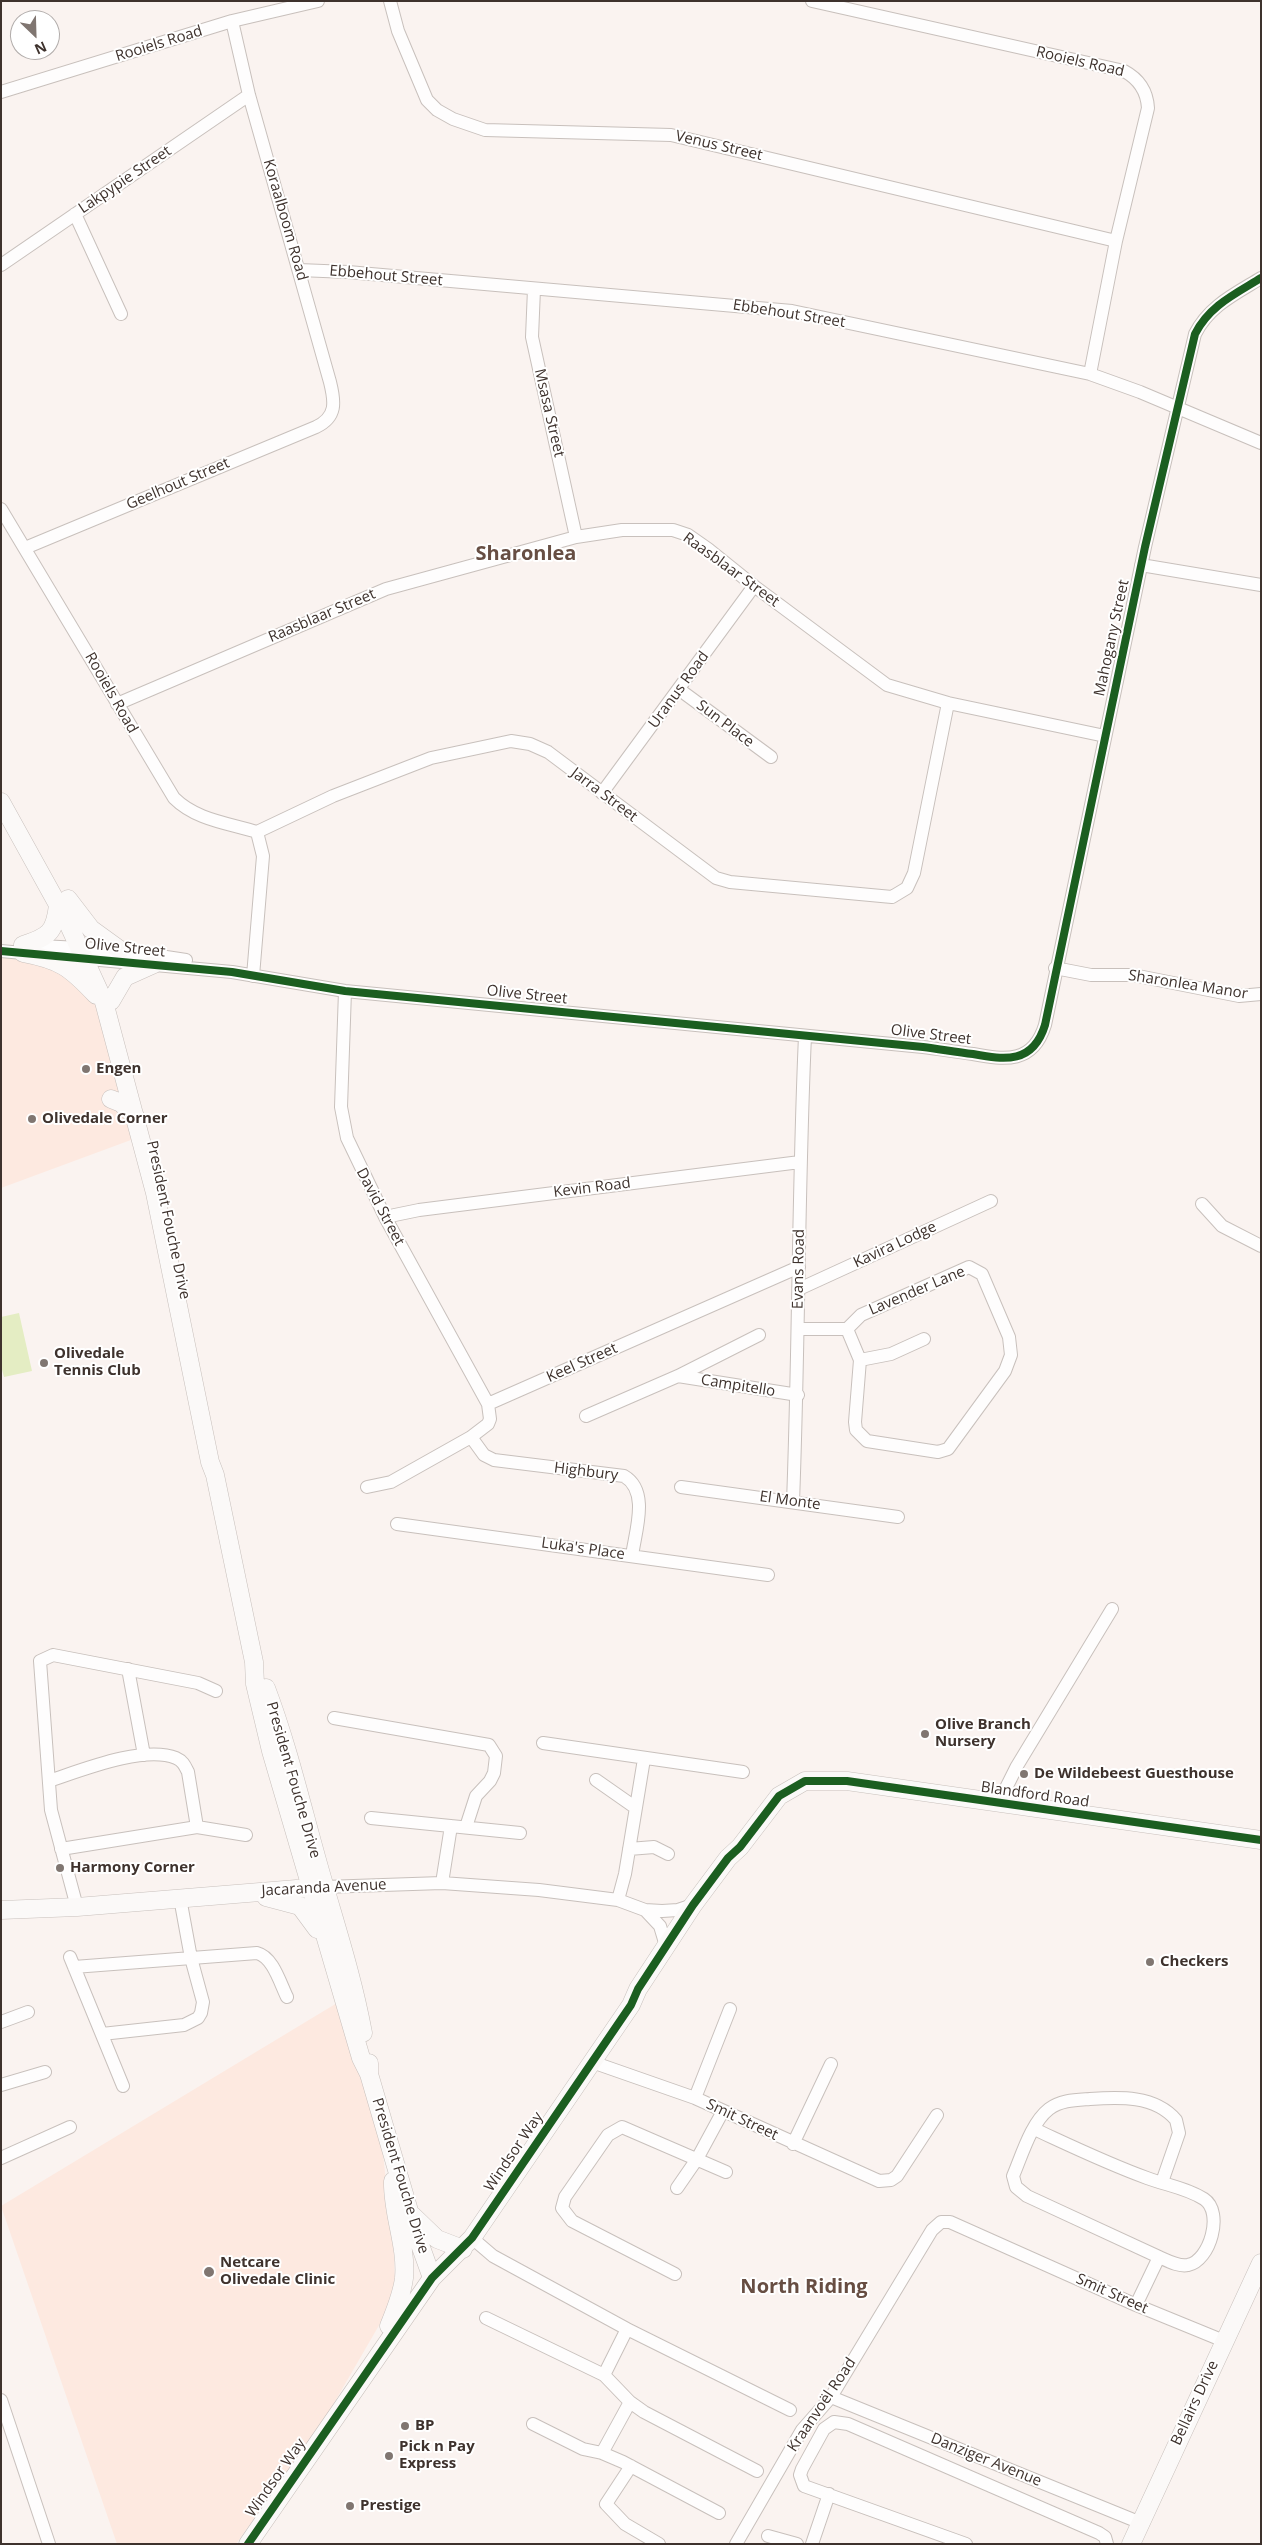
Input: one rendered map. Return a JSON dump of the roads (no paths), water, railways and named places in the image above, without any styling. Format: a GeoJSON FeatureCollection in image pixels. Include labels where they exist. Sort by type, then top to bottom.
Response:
{"type":"FeatureCollection","features":[{"type":"Feature","properties":{"kind":"street","name":"Rooiels Road"},"geometry":{"type":"LineString","coordinates":[[1,92],[232,22],[318,1]]}},
{"type":"Feature","properties":{"kind":"street","name":"Venus Street"},"geometry":{"type":"LineString","coordinates":[[390,1],[398,31],[426,100],[437,110],[474,127],[500,132],[671,134],[1116,240]]}},
{"type":"Feature","properties":{"kind":"street","name":"Rooiels Road"},"geometry":{"type":"LineString","coordinates":[[812,1],[1124,71],[1132,75],[1144,92],[1148,108],[1116,240],[1090,374]]}},
{"type":"Feature","properties":{"kind":"street","name":"Koraalboom Road"},"geometry":{"type":"LineString","coordinates":[[232,22],[249,95],[334,401],[330,418]]}},
{"type":"Feature","properties":{"kind":"street","name":"Lakpypie Street"},"geometry":{"type":"LineString","coordinates":[[1,265],[249,95]]}},
{"type":"Feature","properties":{"kind":"street"},"geometry":{"type":"LineString","coordinates":[[75,214],[121,314]]}},
{"type":"Feature","properties":{"kind":"street","name":"Ebbehout Street"},"geometry":{"type":"LineString","coordinates":[[299,270],[348,272],[534,289],[745,305],[792,311],[1090,374],[1261,443]]}},
{"type":"Feature","properties":{"kind":"street","name":"Mahogany Street"},"geometry":{"type":"LineString","coordinates":[[1042,1035],[1141,565],[1195,334],[1202,320],[1225,300],[1261,278]]}},
{"type":"Feature","properties":{"kind":"street","name":"Msasa Street"},"geometry":{"type":"LineString","coordinates":[[534,289],[532,337],[576,537]]}},
{"type":"Feature","properties":{"kind":"street","name":"Geelhout Street"},"geometry":{"type":"LineString","coordinates":[[24,548],[316,427],[330,418]]}},
{"type":"Feature","properties":{"kind":"street","name":"Rooiels Road"},"geometry":{"type":"LineString","coordinates":[[1,510],[161,779],[181,805],[203,818],[257,832]]}},
{"type":"Feature","properties":{"kind":"street","name":"Raasblaar Street"},"geometry":{"type":"LineString","coordinates":[[117,704],[386,589],[576,537],[622,530],[681,532],[708,549],[754,586],[887,685],[948,703],[1105,736]]}},
{"type":"Feature","properties":{"kind":"street"},"geometry":{"type":"LineString","coordinates":[[1141,565],[1261,585]]}},
{"type":"Feature","properties":{"kind":"street","name":"Uranus Road"},"geometry":{"type":"LineString","coordinates":[[602,793],[680,690],[754,586]]}},
{"type":"Feature","properties":{"kind":"street","name":"Sun Place"},"geometry":{"type":"LineString","coordinates":[[680,690],[771,758]]}},
{"type":"Feature","properties":{"kind":"street","name":"Jarra Street"},"geometry":{"type":"LineString","coordinates":[[257,832],[333,796],[431,758],[496,743],[521,742],[539,748],[716,878],[730,882],[892,897],[907,888],[914,873],[948,703]]}},
{"type":"Feature","properties":{"kind":"street","name":"President Fouche Drive"},"geometry":{"type":"LineString","coordinates":[[1,789],[50,864],[63,902],[87,953],[140,1090],[165,1201],[216,1460],[214,1471]]}},
{"type":"Feature","properties":{"kind":"street","name":"President Fouche Drive"},"geometry":{"type":"LineString","coordinates":[[1,802],[63,902]]}},
{"type":"Feature","properties":{"kind":"street"},"geometry":{"type":"LineString","coordinates":[[253,976],[263,856],[257,832]]}},
{"type":"Feature","properties":{"kind":"street"},"geometry":{"type":"LineString","coordinates":[[23,949],[50,933],[63,902],[91,929],[120,950]]}},
{"type":"Feature","properties":{"kind":"street","name":"Olive Street"},"geometry":{"type":"LineString","coordinates":[[1,942],[23,949]]}},
{"type":"Feature","properties":{"kind":"street"},"geometry":{"type":"LineString","coordinates":[[23,949],[63,964],[107,1002],[126,977],[154,964]]}},
{"type":"Feature","properties":{"kind":"street","name":"Olive Street"},"geometry":{"type":"LineString","coordinates":[[1,951],[23,949],[87,953],[210,972],[232,972]]}},
{"type":"Feature","properties":{"kind":"street","name":"Olive Street"},"geometry":{"type":"LineString","coordinates":[[87,953],[120,950],[211,965],[253,976],[346,991],[914,1046],[1008,1058],[1027,1052],[1035,1046],[1042,1035]]}},
{"type":"Feature","properties":{"kind":"street","name":"Sharonlea Manor"},"geometry":{"type":"LineString","coordinates":[[1055,968],[1085,974],[1132,974],[1239,996],[1261,994]]}},
{"type":"Feature","properties":{"kind":"street","name":"David Street"},"geometry":{"type":"LineString","coordinates":[[346,991],[340,1108],[342,1122],[354,1156],[385,1217],[488,1404]]}},
{"type":"Feature","properties":{"kind":"street","name":"President Fouche Drive"},"geometry":{"type":"LineString","coordinates":[[107,1002],[155,1193],[210,1462],[214,1471],[254,1662],[255,1684],[294,1829],[353,1979],[370,2074],[395,2164],[432,2278]]}},
{"type":"Feature","properties":{"kind":"street","name":"Evans Road"},"geometry":{"type":"LineString","coordinates":[[793,1502],[798,1396],[800,1162],[805,1036]]}},
{"type":"Feature","properties":{"kind":"street"},"geometry":{"type":"LineString","coordinates":[[111,1099],[121,1103],[136,1117]]}},
{"type":"Feature","properties":{"kind":"street","name":"Kevin Road"},"geometry":{"type":"LineString","coordinates":[[385,1217],[419,1210],[800,1162]]}},
{"type":"Feature","properties":{"kind":"street","name":"Kavira Lodge"},"geometry":{"type":"LineString","coordinates":[[799,1289],[991,1201]]}},
{"type":"Feature","properties":{"kind":"street"},"geometry":{"type":"LineString","coordinates":[[1202,1204],[1222,1226],[1261,1246]]}},
{"type":"Feature","properties":{"kind":"street","name":"Keel Street"},"geometry":{"type":"LineString","coordinates":[[488,1404],[800,1267]]}},
{"type":"Feature","properties":{"kind":"street","name":"Lavender Lane"},"geometry":{"type":"LineString","coordinates":[[969,1267],[982,1274],[1011,1345],[1011,1355],[1005,1371],[956,1441],[942,1452],[876,1443],[860,1436],[856,1430],[854,1414],[860,1360],[847,1329],[861,1315],[969,1267]]}},
{"type":"Feature","properties":{"kind":"street"},"geometry":{"type":"LineString","coordinates":[[798,1328],[847,1329]]}},
{"type":"Feature","properties":{"kind":"street","name":"Campitello"},"geometry":{"type":"LineString","coordinates":[[586,1416],[678,1376],[758,1335]]}},
{"type":"Feature","properties":{"kind":"street"},"geometry":{"type":"LineString","coordinates":[[860,1360],[891,1354],[924,1339]]}},
{"type":"Feature","properties":{"kind":"street","name":"Campitello"},"geometry":{"type":"LineString","coordinates":[[678,1376],[798,1396]]}},
{"type":"Feature","properties":{"kind":"street"},"geometry":{"type":"LineString","coordinates":[[367,1487],[390,1482],[472,1438],[488,1424],[490,1419],[488,1404]]}},
{"type":"Feature","properties":{"kind":"street","name":"Highbury"},"geometry":{"type":"LineString","coordinates":[[472,1438],[484,1455],[494,1460],[624,1476],[631,1480],[636,1485],[639,1499],[632,1556]]}},
{"type":"Feature","properties":{"kind":"street","name":"El Monte"},"geometry":{"type":"LineString","coordinates":[[681,1487],[898,1517]]}},
{"type":"Feature","properties":{"kind":"street","name":"Luka's Place"},"geometry":{"type":"LineString","coordinates":[[397,1524],[768,1575]]}},
{"type":"Feature","properties":{"kind":"street"},"geometry":{"type":"LineString","coordinates":[[998,1804],[1012,1775],[1112,1609]]}},
{"type":"Feature","properties":{"kind":"street"},"geometry":{"type":"LineString","coordinates":[[77,1907],[52,1810],[40,1661],[53,1655],[198,1683],[216,1691]]}},
{"type":"Feature","properties":{"kind":"street","name":"President Fouche Drive"},"geometry":{"type":"LineString","coordinates":[[254,1662],[278,1720],[317,1887],[332,1961],[361,2058],[370,2074]]}},
{"type":"Feature","properties":{"kind":"street"},"geometry":{"type":"LineString","coordinates":[[128,1669],[144,1755]]}},
{"type":"Feature","properties":{"kind":"street"},"geometry":{"type":"LineString","coordinates":[[334,1718],[489,1745],[496,1756],[494,1773],[490,1781],[476,1796],[466,1827]]}},
{"type":"Feature","properties":{"kind":"street"},"geometry":{"type":"LineString","coordinates":[[543,1743],[743,1772]]}},
{"type":"Feature","properties":{"kind":"street"},"geometry":{"type":"LineString","coordinates":[[49,1780],[144,1755],[178,1758],[184,1764],[191,1784],[197,1827]]}},
{"type":"Feature","properties":{"kind":"street"},"geometry":{"type":"LineString","coordinates":[[618,1900],[629,1849],[644,1759]]}},
{"type":"Feature","properties":{"kind":"street"},"geometry":{"type":"LineString","coordinates":[[596,1780],[636,1808]]}},
{"type":"Feature","properties":{"kind":"street","name":"Blandford Road"},"geometry":{"type":"LineString","coordinates":[[805,1781],[846,1782],[1261,1840]]}},
{"type":"Feature","properties":{"kind":"street","name":"Windsor Way"},"geometry":{"type":"LineString","coordinates":[[631,2005],[638,1989],[666,1946],[728,1858],[740,1846],[779,1796],[805,1781]]}},
{"type":"Feature","properties":{"kind":"street"},"geometry":{"type":"LineString","coordinates":[[371,1818],[520,1833]]}},
{"type":"Feature","properties":{"kind":"street"},"geometry":{"type":"LineString","coordinates":[[442,1883],[451,1826]]}},
{"type":"Feature","properties":{"kind":"street"},"geometry":{"type":"LineString","coordinates":[[61,1849],[197,1827],[246,1835]]}},
{"type":"Feature","properties":{"kind":"street"},"geometry":{"type":"LineString","coordinates":[[269,1890],[288,1879],[296,1869],[298,1856],[294,1829]]}},
{"type":"Feature","properties":{"kind":"street","name":"Windsor Way"},"geometry":{"type":"LineString","coordinates":[[253,2542],[432,2278],[467,2243],[631,2005],[644,1992],[734,1863],[740,1846]]}},
{"type":"Feature","properties":{"kind":"street"},"geometry":{"type":"LineString","coordinates":[[629,1849],[654,1847],[668,1854]]}},
{"type":"Feature","properties":{"kind":"street","name":"Jacaranda Avenue"},"geometry":{"type":"LineString","coordinates":[[1,1910],[77,1907],[317,1887],[442,1883],[539,1890],[618,1900],[645,1910],[672,1911],[693,1906]]}},
{"type":"Feature","properties":{"kind":"street"},"geometry":{"type":"LineString","coordinates":[[245,1892],[300,1906],[313,1922],[332,1961]]}},
{"type":"Feature","properties":{"kind":"street"},"geometry":{"type":"LineString","coordinates":[[102,2034],[184,2025],[194,2022],[202,2013],[203,2002],[190,1958],[180,1898]]}},
{"type":"Feature","properties":{"kind":"street","name":"Jacaranda Avenue"},"geometry":{"type":"LineString","coordinates":[[645,1910],[660,1926],[666,1946]]}},
{"type":"Feature","properties":{"kind":"street"},"geometry":{"type":"LineString","coordinates":[[124,2086],[72,1962],[190,1958],[250,1952],[263,1954],[271,1963],[287,1997]]}},
{"type":"Feature","properties":{"kind":"street"},"geometry":{"type":"LineString","coordinates":[[695,2098],[730,2009]]}},
{"type":"Feature","properties":{"kind":"street"},"geometry":{"type":"LineString","coordinates":[[1,2022],[28,2012]]}},
{"type":"Feature","properties":{"kind":"street","name":"Smit Street"},"geometry":{"type":"LineString","coordinates":[[592,2062],[695,2098],[874,2180],[891,2180],[901,2171],[937,2115]]}},
{"type":"Feature","properties":{"kind":"street"},"geometry":{"type":"LineString","coordinates":[[793,2144],[831,2064]]}},
{"type":"Feature","properties":{"kind":"street"},"geometry":{"type":"LineString","coordinates":[[1,2084],[44,2072]]}},
{"type":"Feature","properties":{"kind":"street"},"geometry":{"type":"LineString","coordinates":[[1034,2129],[1146,2178],[1162,2182],[1206,2200],[1214,2212],[1214,2225],[1205,2250],[1193,2264],[1181,2266],[1159,2257],[1027,2196],[1016,2188],[1013,2176],[1034,2129],[1049,2109],[1070,2101],[1119,2097],[1141,2100],[1154,2105],[1172,2115],[1179,2126],[1179,2133],[1162,2182]]}},
{"type":"Feature","properties":{"kind":"street"},"geometry":{"type":"LineString","coordinates":[[677,2188],[697,2159],[722,2111]]}},
{"type":"Feature","properties":{"kind":"street"},"geometry":{"type":"LineString","coordinates":[[1,2158],[70,2127]]}},
{"type":"Feature","properties":{"kind":"street"},"geometry":{"type":"LineString","coordinates":[[675,2274],[572,2221],[562,2208],[565,2197],[608,2135],[617,2129],[631,2130],[726,2172]]}},
{"type":"Feature","properties":{"kind":"street"},"geometry":{"type":"LineString","coordinates":[[378,2355],[402,2292],[404,2276],[393,2193],[395,2164]]}},
{"type":"Feature","properties":{"kind":"street"},"geometry":{"type":"LineString","coordinates":[[410,2213],[437,2239],[467,2243],[627,2328],[790,2410]]}},
{"type":"Feature","properties":{"kind":"street","name":"Smit Street"},"geometry":{"type":"LineString","coordinates":[[946,2221],[1136,2305],[1224,2341]]}},
{"type":"Feature","properties":{"kind":"street","name":"Kraanvoël Road"},"geometry":{"type":"LineString","coordinates":[[736,2544],[802,2430],[831,2397],[932,2230],[936,2225],[946,2221]]}},
{"type":"Feature","properties":{"kind":"street"},"geometry":{"type":"LineString","coordinates":[[1136,2305],[1159,2257]]}},
{"type":"Feature","properties":{"kind":"street","name":"Bellairs Drive"},"geometry":{"type":"LineString","coordinates":[[1131,2544],[1261,2263]]}},
{"type":"Feature","properties":{"kind":"street"},"geometry":{"type":"LineString","coordinates":[[486,2318],[604,2375],[630,2402],[644,2412],[758,2471]]}},
{"type":"Feature","properties":{"kind":"street"},"geometry":{"type":"LineString","coordinates":[[604,2375],[627,2328]]}},
{"type":"Feature","properties":{"kind":"street","name":"Danziger Avenue"},"geometry":{"type":"LineString","coordinates":[[831,2397],[1141,2523]]}},
{"type":"Feature","properties":{"kind":"street"},"geometry":{"type":"LineString","coordinates":[[1,2400],[49,2544]]}},
{"type":"Feature","properties":{"kind":"street"},"geometry":{"type":"LineString","coordinates":[[602,2453],[630,2402]]}},
{"type":"Feature","properties":{"kind":"street"},"geometry":{"type":"LineString","coordinates":[[966,2544],[804,2486],[800,2476],[824,2429],[829,2424],[840,2421],[1099,2532],[1105,2537],[1107,2544]]}},
{"type":"Feature","properties":{"kind":"street"},"geometry":{"type":"LineString","coordinates":[[533,2424],[583,2449],[602,2453],[631,2466],[719,2513]]}},
{"type":"Feature","properties":{"kind":"street"},"geometry":{"type":"LineString","coordinates":[[631,2466],[606,2504],[624,2524],[659,2544]]}},
{"type":"Feature","properties":{"kind":"street"},"geometry":{"type":"LineString","coordinates":[[812,2544],[829,2494]]}},
{"type":"Feature","properties":{"kind":"street"},"geometry":{"type":"LineString","coordinates":[[768,2536],[797,2544]]}},
{"type":"Feature","properties":{"kind":"place","name":"Engen"},"geometry":{"type":"Point","coordinates":[86,1069]}},
{"type":"Feature","properties":{"kind":"place","name":"Olivedale Corner"},"geometry":{"type":"Point","coordinates":[32,1119]}},
{"type":"Feature","properties":{"kind":"place","name":"Olivedale Tennis Club"},"geometry":{"type":"Point","coordinates":[44,1363]}},
{"type":"Feature","properties":{"kind":"place","name":"Olive Branch Nursery"},"geometry":{"type":"Point","coordinates":[925,1734]}},
{"type":"Feature","properties":{"kind":"place","name":"De Wildebeest Guesthouse"},"geometry":{"type":"Point","coordinates":[1024,1774]}},
{"type":"Feature","properties":{"kind":"place","name":"Harmony Corner"},"geometry":{"type":"Point","coordinates":[60,1868]}},
{"type":"Feature","properties":{"kind":"place","name":"Checkers"},"geometry":{"type":"Point","coordinates":[1150,1962]}},
{"type":"Feature","properties":{"kind":"place","name":"Netcare Olivedale Clinic"},"geometry":{"type":"Point","coordinates":[209,2272]}},
{"type":"Feature","properties":{"kind":"place","name":"BP"},"geometry":{"type":"Point","coordinates":[405,2426]}},
{"type":"Feature","properties":{"kind":"place","name":"Pick n Pay Express"},"geometry":{"type":"Point","coordinates":[389,2456]}},
{"type":"Feature","properties":{"kind":"place","name":"Prestige"},"geometry":{"type":"Point","coordinates":[350,2506]}},
{"type":"Feature","properties":{"kind":"district","name":"Sharonlea"},"geometry":{"type":"Point","coordinates":[526,554]}},
{"type":"Feature","properties":{"kind":"district","name":"North Riding"},"geometry":{"type":"Point","coordinates":[804,2287]}}]}
